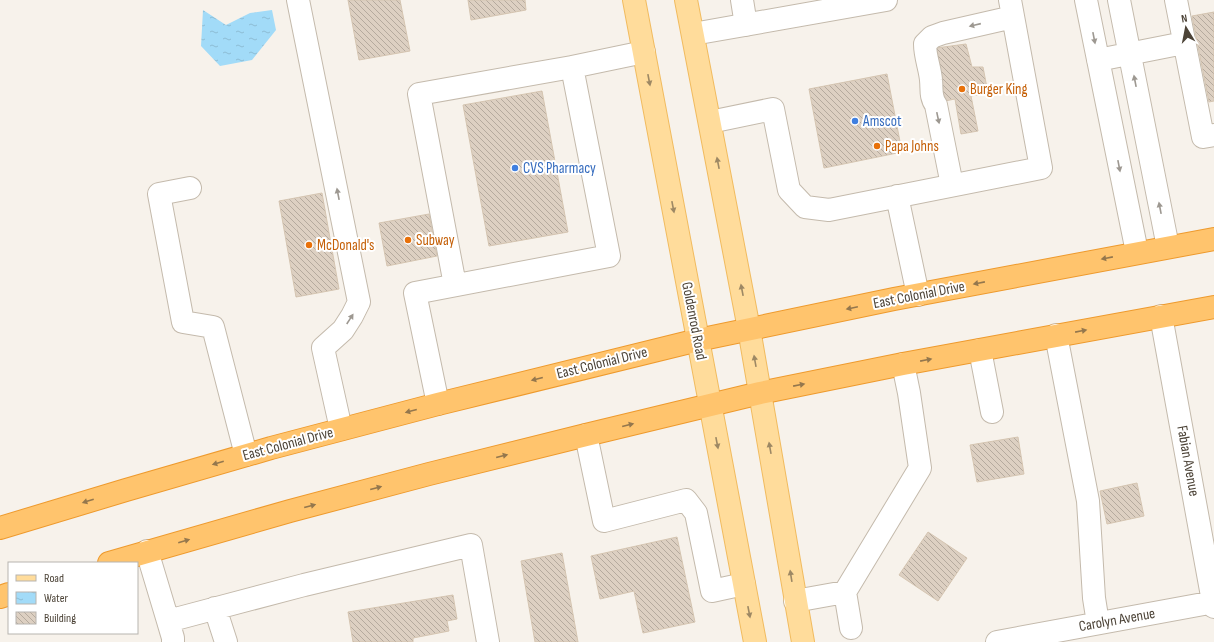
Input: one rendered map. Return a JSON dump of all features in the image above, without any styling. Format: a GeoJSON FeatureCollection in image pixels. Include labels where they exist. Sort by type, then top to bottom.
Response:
{"type":"FeatureCollection","features":[{"type":"Feature","properties":{"kind":"highway","name":"East Colonial Drive"},"geometry":{"type":"LineString","coordinates":[[0,528],[246,455],[341,429],[698,340],[918,295],[1214,238]]}},
{"type":"Feature","properties":{"kind":"highway"},"geometry":{"type":"LineString","coordinates":[[112,562],[324,502],[586,435],[760,393],[1056,335],[1214,307]]}},
{"type":"Feature","properties":{"kind":"main road","name":"Goldenrod Road"},"geometry":{"type":"LineString","coordinates":[[634,0],[755,642]]}},
{"type":"Feature","properties":{"kind":"main road"},"geometry":{"type":"LineString","coordinates":[[686,0],[749,329],[802,642]]}},
{"type":"Feature","properties":{"kind":"street"},"geometry":{"type":"LineString","coordinates":[[298,0],[360,302],[343,330],[323,348],[341,429]]}},
{"type":"Feature","properties":{"kind":"street"},"geometry":{"type":"LineString","coordinates":[[742,0],[746,25]]}},
{"type":"Feature","properties":{"kind":"street"},"geometry":{"type":"LineString","coordinates":[[693,34],[886,0]]}},
{"type":"Feature","properties":{"kind":"street"},"geometry":{"type":"LineString","coordinates":[[1086,0],[1136,252]]}},
{"type":"Feature","properties":{"kind":"street"},"geometry":{"type":"LineString","coordinates":[[1118,0],[1168,247]]}},
{"type":"Feature","properties":{"kind":"street"},"geometry":{"type":"LineString","coordinates":[[1176,0],[1202,137],[1214,135]]}},
{"type":"Feature","properties":{"kind":"street"},"geometry":{"type":"LineString","coordinates":[[710,122],[773,109],[789,190],[805,207],[828,210],[1041,168],[1011,8],[943,32],[932,37],[925,44],[925,53],[931,81],[930,88],[933,102],[936,105],[952,185]]}},
{"type":"Feature","properties":{"kind":"street"},"geometry":{"type":"LineString","coordinates":[[1098,60],[1184,43]]}},
{"type":"Feature","properties":{"kind":"street"},"geometry":{"type":"LineString","coordinates":[[455,285],[419,94],[572,67],[644,52]]}},
{"type":"Feature","properties":{"kind":"street"},"geometry":{"type":"LineString","coordinates":[[438,404],[415,293],[609,256],[572,67]]}},
{"type":"Feature","properties":{"kind":"street"},"geometry":{"type":"LineString","coordinates":[[190,188],[159,194],[183,322],[213,327],[246,455]]}},
{"type":"Feature","properties":{"kind":"street"},"geometry":{"type":"LineString","coordinates":[[897,196],[918,295]]}},
{"type":"Feature","properties":{"kind":"street","name":"Fabian Avenue"},"geometry":{"type":"LineString","coordinates":[[1161,316],[1207,530],[1214,604]]}},
{"type":"Feature","properties":{"kind":"street"},"geometry":{"type":"LineString","coordinates":[[1056,335],[1088,501],[1094,598],[1098,623]]}},
{"type":"Feature","properties":{"kind":"street"},"geometry":{"type":"LineString","coordinates":[[980,350],[992,412]]}},
{"type":"Feature","properties":{"kind":"street"},"geometry":{"type":"LineString","coordinates":[[852,628],[845,592],[920,468],[909,393],[903,364]]}},
{"type":"Feature","properties":{"kind":"street"},"geometry":{"type":"LineString","coordinates":[[586,435],[604,521],[686,500],[696,513],[712,591],[744,584]]}},
{"type":"Feature","properties":{"kind":"street"},"geometry":{"type":"LineString","coordinates":[[168,621],[304,585],[471,545],[488,642]]}},
{"type":"Feature","properties":{"kind":"street"},"geometry":{"type":"LineString","coordinates":[[147,551],[173,642]]}},
{"type":"Feature","properties":{"kind":"street"},"geometry":{"type":"LineString","coordinates":[[795,601],[845,592]]}},
{"type":"Feature","properties":{"kind":"street","name":"Carolyn Avenue"},"geometry":{"type":"LineString","coordinates":[[997,642],[1098,623],[1214,604]]}},
{"type":"Feature","properties":{"kind":"street"},"geometry":{"type":"LineString","coordinates":[[215,608],[226,642]]}},
{"type":"Feature","properties":{"kind":"water"},"geometry":{"type":"Polygon","coordinates":[[[203,10],[226,25],[250,13],[272,10],[276,30],[252,60],[220,66],[201,46],[203,10]]]}},
{"type":"Feature","properties":{"kind":"building"},"geometry":{"type":"Polygon","coordinates":[[[348,0],[400,0],[410,51],[359,60],[348,0]]]}},
{"type":"Feature","properties":{"kind":"building"},"geometry":{"type":"Polygon","coordinates":[[[468,0],[525,0],[526,10],[471,20],[468,0]]]}},
{"type":"Feature","properties":{"kind":"building"},"geometry":{"type":"Polygon","coordinates":[[[1214,12],[1214,101],[1209,102],[1192,16],[1214,12]]]}},
{"type":"Feature","properties":{"kind":"building","name":"Burger King"},"geometry":{"type":"Polygon","coordinates":[[[966,44],[972,67],[983,67],[988,93],[971,96],[978,131],[961,134],[955,99],[935,103],[932,90],[943,89],[936,48],[966,44]]]}},
{"type":"Feature","properties":{"kind":"building","name":"Amscot"},"geometry":{"type":"Polygon","coordinates":[[[887,74],[902,152],[824,168],[809,89],[887,74]]]}},
{"type":"Feature","properties":{"kind":"building","name":"CVS Pharmacy"},"geometry":{"type":"Polygon","coordinates":[[[542,91],[568,232],[489,246],[463,105],[542,91]]]}},
{"type":"Feature","properties":{"kind":"building","name":"McDonald's"},"geometry":{"type":"Polygon","coordinates":[[[322,193],[339,289],[296,297],[279,201],[322,193]]]}},
{"type":"Feature","properties":{"kind":"building","name":"Subway"},"geometry":{"type":"Polygon","coordinates":[[[429,214],[437,256],[387,266],[379,223],[429,214]]]}},
{"type":"Feature","properties":{"kind":"building"},"geometry":{"type":"Polygon","coordinates":[[[1018,437],[1024,474],[977,482],[970,445],[1018,437]]]}},
{"type":"Feature","properties":{"kind":"building"},"geometry":{"type":"Polygon","coordinates":[[[1137,483],[1144,516],[1107,524],[1100,491],[1137,483]]]}},
{"type":"Feature","properties":{"kind":"building"},"geometry":{"type":"Polygon","coordinates":[[[928,532],[967,558],[938,601],[899,575],[928,532]]]}},
{"type":"Feature","properties":{"kind":"building"},"geometry":{"type":"Polygon","coordinates":[[[677,537],[695,622],[643,633],[634,591],[600,599],[591,556],[677,537]]]}},
{"type":"Feature","properties":{"kind":"building"},"geometry":{"type":"Polygon","coordinates":[[[562,553],[578,642],[535,642],[521,561],[562,553]]]}},
{"type":"Feature","properties":{"kind":"building"},"geometry":{"type":"Polygon","coordinates":[[[453,595],[457,619],[447,621],[449,631],[413,638],[413,642],[353,642],[348,612],[453,595]]]}},
{"type":"Feature","properties":{"kind":"place","name":"Burger King"},"geometry":{"type":"Point","coordinates":[962,89]}},
{"type":"Feature","properties":{"kind":"place","name":"Amscot"},"geometry":{"type":"Point","coordinates":[855,121]}},
{"type":"Feature","properties":{"kind":"place","name":"Papa Johns"},"geometry":{"type":"Point","coordinates":[877,146]}},
{"type":"Feature","properties":{"kind":"place","name":"CVS Pharmacy"},"geometry":{"type":"Point","coordinates":[515,168]}},
{"type":"Feature","properties":{"kind":"place","name":"Subway"},"geometry":{"type":"Point","coordinates":[408,240]}},
{"type":"Feature","properties":{"kind":"place","name":"McDonald's"},"geometry":{"type":"Point","coordinates":[309,245]}}]}
